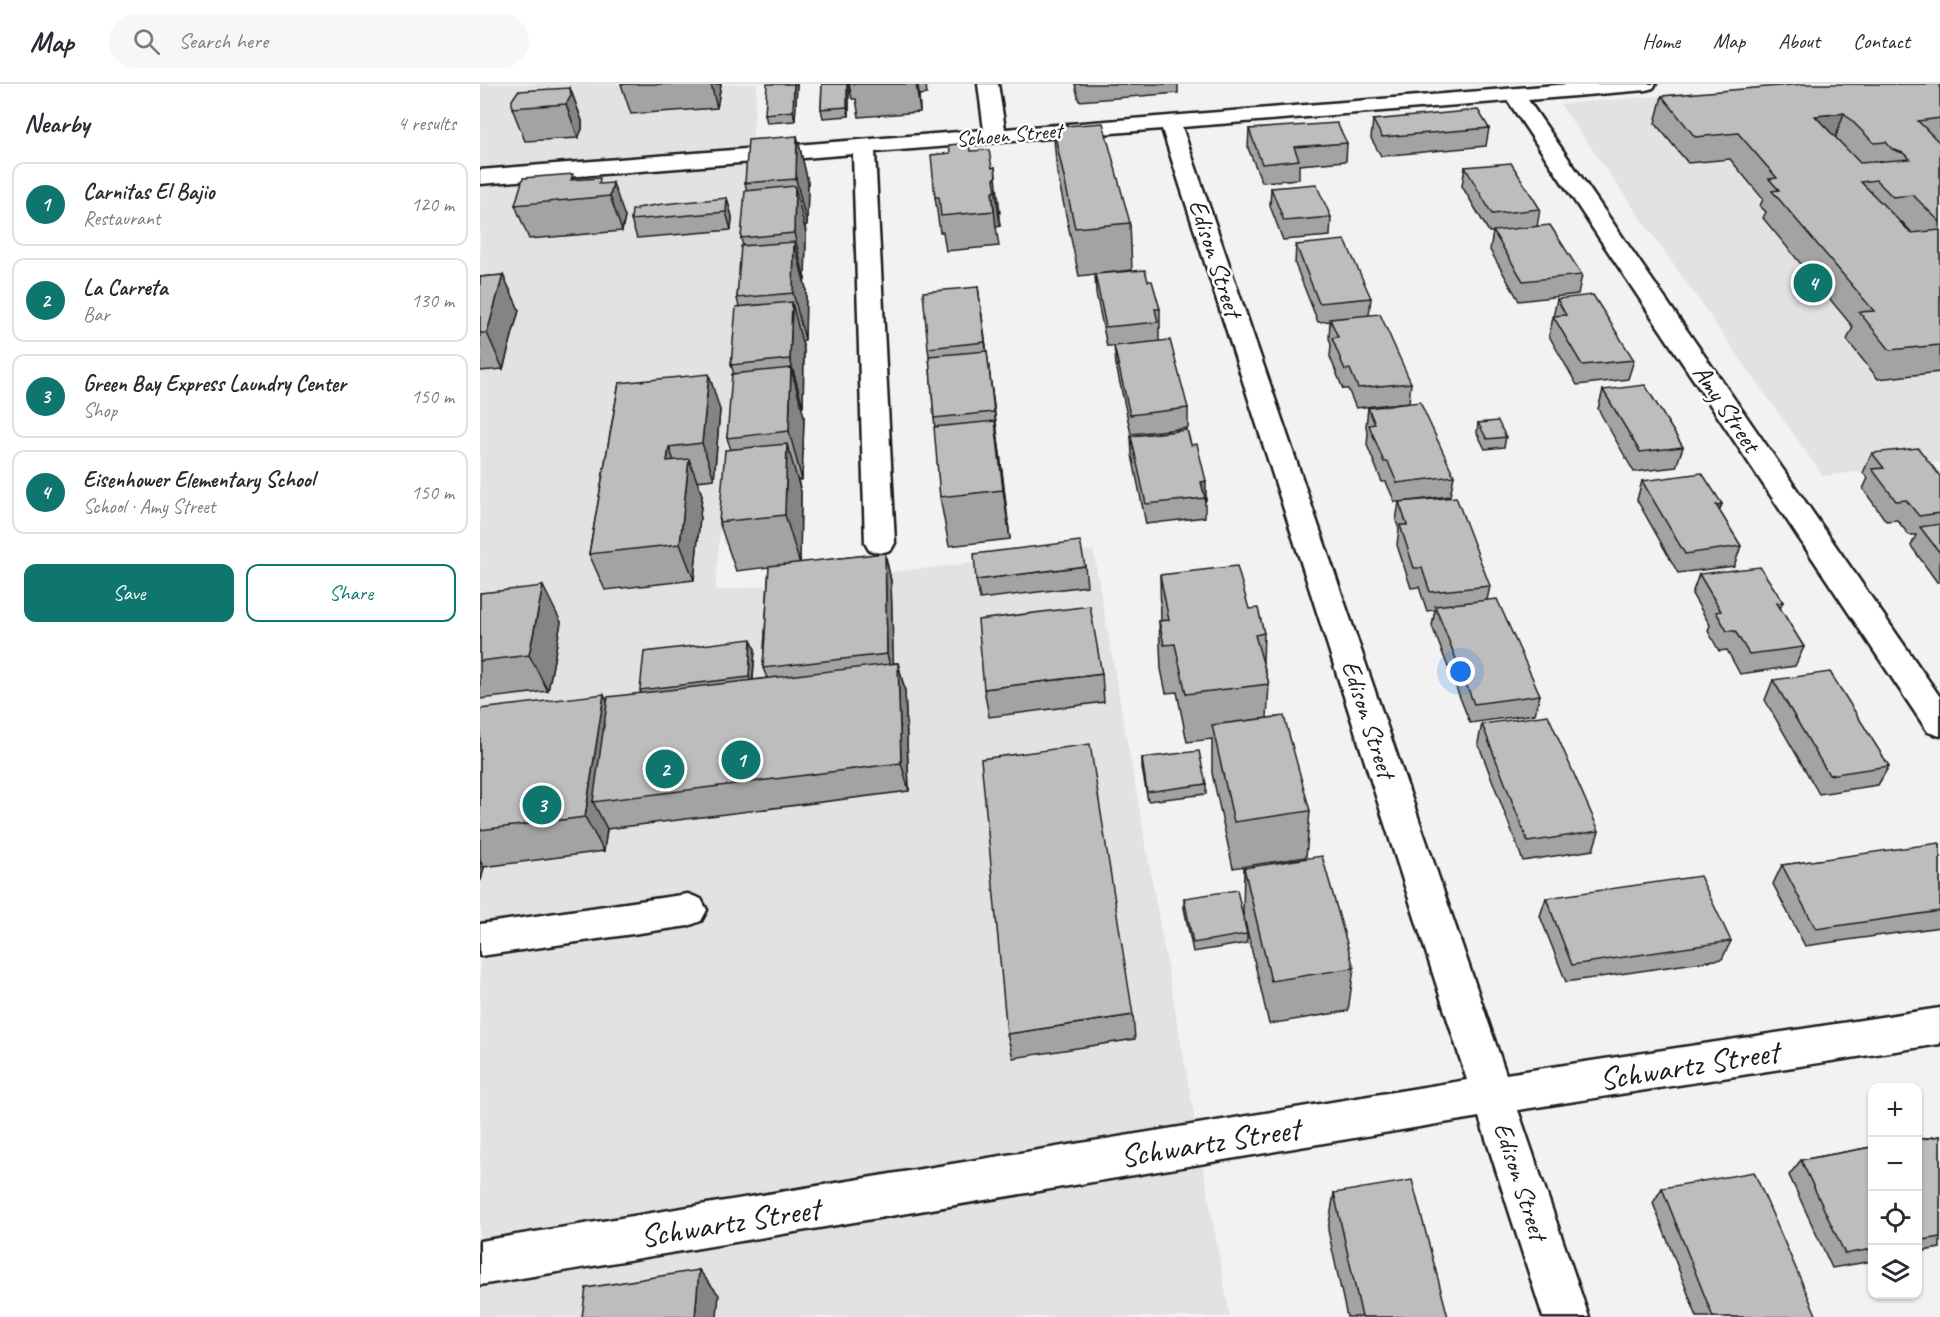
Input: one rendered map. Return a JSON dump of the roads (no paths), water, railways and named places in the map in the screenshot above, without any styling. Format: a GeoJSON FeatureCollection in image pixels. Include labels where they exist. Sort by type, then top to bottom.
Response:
{"type":"FeatureCollection","features":[{"type":"Feature","properties":{"kind":"street"},"geometry":{"type":"LineString","coordinates":[[988,84],[995,135]]}},
{"type":"Feature","properties":{"kind":"street"},"geometry":{"type":"LineString","coordinates":[[1353,84],[1366,106]]}},
{"type":"Feature","properties":{"kind":"street","name":"Schoen Street"},"geometry":{"type":"LineString","coordinates":[[480,177],[1646,84]]}},
{"type":"Feature","properties":{"kind":"street","name":"Amy Street"},"geometry":{"type":"LineString","coordinates":[[1514,94],[1940,723]]}},
{"type":"Feature","properties":{"kind":"street","name":"Edison Street"},"geometry":{"type":"LineString","coordinates":[[1170,122],[1566,1317]]}},
{"type":"Feature","properties":{"kind":"street"},"geometry":{"type":"LineString","coordinates":[[864,146],[880,543]]}},
{"type":"Feature","properties":{"kind":"street"},"geometry":{"type":"LineString","coordinates":[[480,940],[688,910]]}},
{"type":"Feature","properties":{"kind":"street","name":"Schwartz Street"},"geometry":{"type":"LineString","coordinates":[[480,1263],[1493,1095],[1940,1026]]}},
{"type":"Feature","properties":{"kind":"place","name":"Eisenhower Elementary School"},"geometry":{"type":"Point","coordinates":[1813,283]}},
{"type":"Feature","properties":{"kind":"place","name":"Carnitas El Bajio"},"geometry":{"type":"Point","coordinates":[741,760]}},
{"type":"Feature","properties":{"kind":"place","name":"La Carreta"},"geometry":{"type":"Point","coordinates":[665,769]}},
{"type":"Feature","properties":{"kind":"place","name":"Green Bay Express Laundry Center"},"geometry":{"type":"Point","coordinates":[542,805]}}]}
